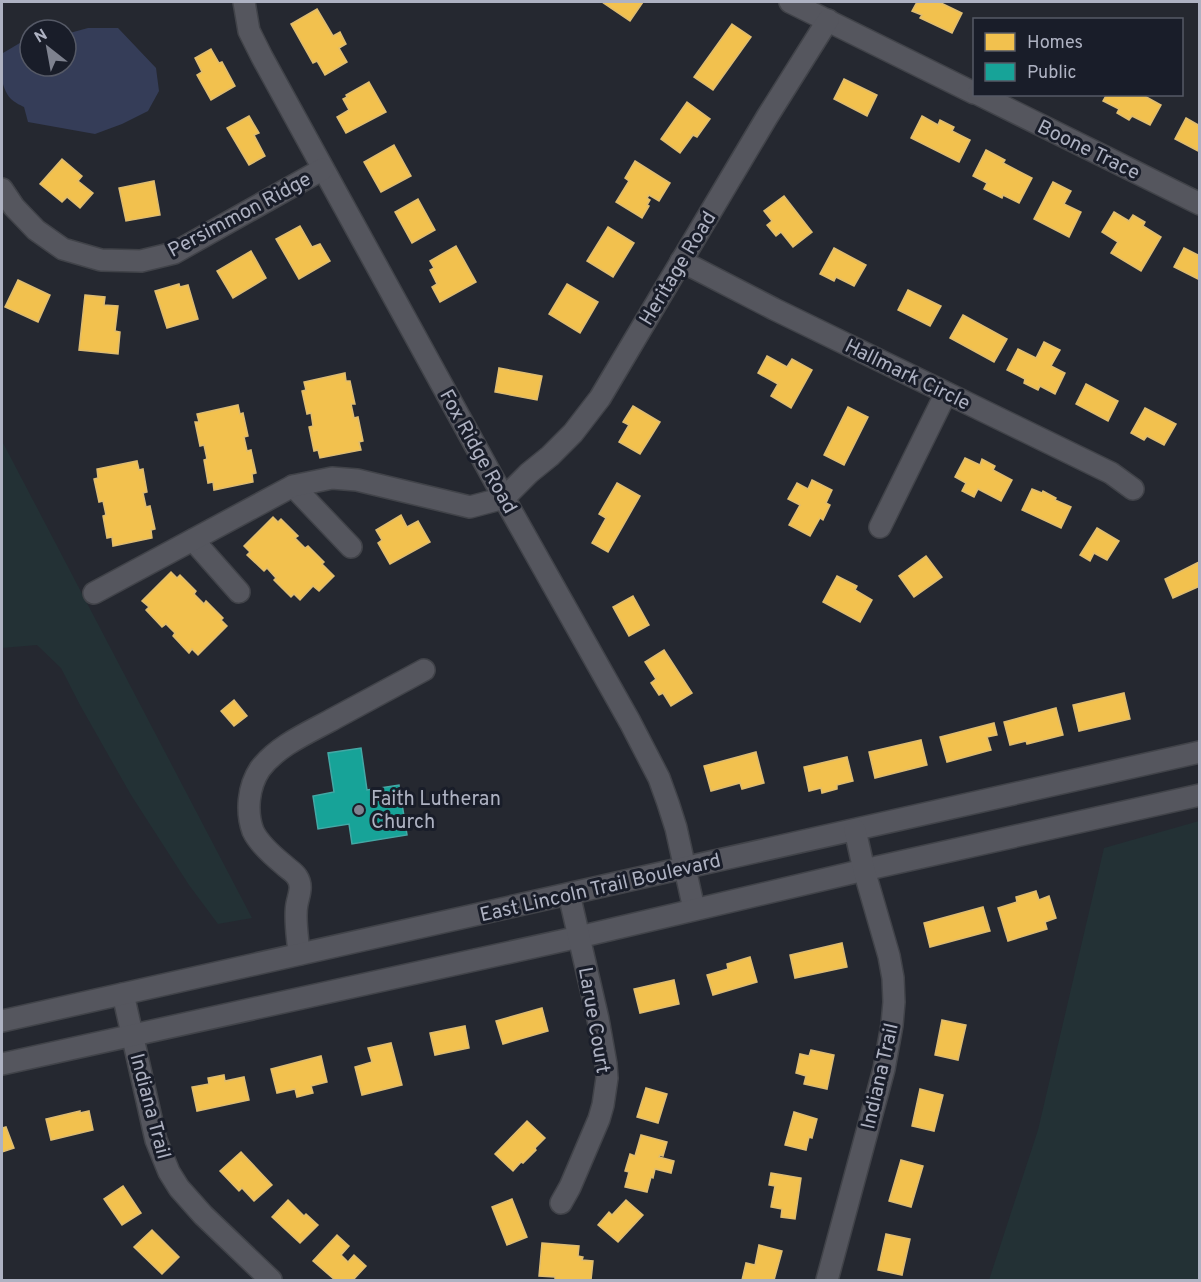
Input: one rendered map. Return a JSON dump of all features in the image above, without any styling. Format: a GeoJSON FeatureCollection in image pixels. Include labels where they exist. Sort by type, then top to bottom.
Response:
{"type":"FeatureCollection","features":[{"type":"Feature","properties":{"kind":"street","name":"Fox Ridge Road"},"geometry":{"type":"LineString","coordinates":[[244,2],[249,31],[253,39],[659,778],[673,820],[694,909]]}},
{"type":"Feature","properties":{"kind":"street","name":"Boone Trace"},"geometry":{"type":"LineString","coordinates":[[790,2],[973,92]]}},
{"type":"Feature","properties":{"kind":"street","name":"Heritage Road"},"geometry":{"type":"LineString","coordinates":[[504,498],[573,433],[600,398],[767,117],[828,20]]}},
{"type":"Feature","properties":{"kind":"street","name":"Boone Trace"},"geometry":{"type":"LineString","coordinates":[[980,96],[1200,204]]}},
{"type":"Feature","properties":{"kind":"street","name":"Persimmon Ridge"},"geometry":{"type":"LineString","coordinates":[[2,189],[14,207],[36,230],[63,249],[101,260],[141,261],[174,253],[323,169]]}},
{"type":"Feature","properties":{"kind":"street","name":"Hallmark Circle"},"geometry":{"type":"LineString","coordinates":[[681,261],[1111,473],[1133,489]]}},
{"type":"Feature","properties":{"kind":"street"},"geometry":{"type":"LineString","coordinates":[[880,527],[946,393]]}},
{"type":"Feature","properties":{"kind":"street"},"geometry":{"type":"LineString","coordinates":[[94,593],[293,486],[332,478],[357,480],[470,507],[504,498]]}},
{"type":"Feature","properties":{"kind":"street"},"geometry":{"type":"LineString","coordinates":[[293,486],[351,546]]}},
{"type":"Feature","properties":{"kind":"street"},"geometry":{"type":"LineString","coordinates":[[193,540],[239,592]]}},
{"type":"Feature","properties":{"kind":"street"},"geometry":{"type":"LineString","coordinates":[[299,954],[296,905],[300,885],[292,871],[255,835],[251,824],[249,798],[259,770],[281,749],[424,670]]}},
{"type":"Feature","properties":{"kind":"street","name":"East Lincoln Trail Boulevard"},"geometry":{"type":"LineString","coordinates":[[2,1022],[1200,752]]}},
{"type":"Feature","properties":{"kind":"street"},"geometry":{"type":"LineString","coordinates":[[2,1064],[579,937],[1200,795]]}},
{"type":"Feature","properties":{"kind":"street","name":"Indiana Trail"},"geometry":{"type":"LineString","coordinates":[[827,1281],[884,1069],[893,1013],[893,978],[890,956],[864,870],[855,830]]}},
{"type":"Feature","properties":{"kind":"street","name":"Larue Court"},"geometry":{"type":"LineString","coordinates":[[561,1203],[599,1119],[607,1078],[598,1019],[569,894]]}},
{"type":"Feature","properties":{"kind":"street","name":"Indiana Trail"},"geometry":{"type":"LineString","coordinates":[[123,994],[156,1140],[169,1172],[179,1188],[203,1215],[271,1281]]}},
{"type":"Feature","properties":{"kind":"shaded area"},"geometry":{"type":"Polygon","coordinates":[[[2,441],[252,918],[218,924],[189,885],[131,795],[61,668],[37,645],[2,648],[2,441]]]}},
{"type":"Feature","properties":{"kind":"shaded area"},"geometry":{"type":"Polygon","coordinates":[[[1199,821],[1199,1280],[989,1280],[1038,1130],[1104,848],[1199,821]]]}},
{"type":"Feature","properties":{"kind":"water"},"geometry":{"type":"Polygon","coordinates":[[[88,28],[118,28],[156,68],[159,91],[148,111],[95,134],[28,122],[24,107],[11,99],[5,89],[1,71],[3,53],[18,44],[18,78],[78,78],[78,31],[88,28]]]}},
{"type":"Feature","properties":{"kind":"building: Homes"},"geometry":{"type":"Polygon","coordinates":[[[602,2],[643,2],[630,21],[602,2]]]}},
{"type":"Feature","properties":{"kind":"building: Homes"},"geometry":{"type":"Polygon","coordinates":[[[917,2],[939,2],[962,13],[952,33],[920,18],[922,15],[912,11],[917,2]]]}},
{"type":"Feature","properties":{"kind":"building: Homes"},"geometry":{"type":"Polygon","coordinates":[[[317,9],[333,36],[340,32],[346,44],[339,48],[347,62],[325,75],[317,61],[313,63],[291,24],[317,9]]]}},
{"type":"Feature","properties":{"kind":"building: Homes"},"geometry":{"type":"Polygon","coordinates":[[[732,24],[751,37],[713,90],[694,77],[732,24]]]}},
{"type":"Feature","properties":{"kind":"building: Homes"},"geometry":{"type":"Polygon","coordinates":[[[211,49],[219,63],[222,62],[235,86],[211,100],[197,75],[202,72],[195,58],[211,49]]]}},
{"type":"Feature","properties":{"kind":"building: Homes"},"geometry":{"type":"Polygon","coordinates":[[[844,79],[877,95],[867,116],[834,99],[844,79]]]}},
{"type":"Feature","properties":{"kind":"building: Homes"},"geometry":{"type":"Polygon","coordinates":[[[369,82],[386,112],[346,133],[337,117],[349,110],[343,99],[369,82]]]}},
{"type":"Feature","properties":{"kind":"building: Homes"},"geometry":{"type":"Polygon","coordinates":[[[1106,96],[1145,96],[1161,105],[1150,125],[1132,116],[1129,120],[1117,113],[1119,109],[1103,101],[1106,96]]]}},
{"type":"Feature","properties":{"kind":"building: Homes"},"geometry":{"type":"Polygon","coordinates":[[[687,102],[710,119],[697,137],[693,135],[680,153],[661,139],[687,102]]]}},
{"type":"Feature","properties":{"kind":"building: Homes"},"geometry":{"type":"Polygon","coordinates":[[[249,116],[259,133],[254,135],[265,156],[249,165],[227,128],[249,116]]]}},
{"type":"Feature","properties":{"kind":"building: Homes"},"geometry":{"type":"Polygon","coordinates":[[[922,116],[938,125],[940,120],[954,127],[952,131],[970,140],[959,162],[911,138],[922,116]]]}},
{"type":"Feature","properties":{"kind":"building: Homes"},"geometry":{"type":"Polygon","coordinates":[[[1186,118],[1200,126],[1200,152],[1175,139],[1186,118]]]}},
{"type":"Feature","properties":{"kind":"building: Homes"},"geometry":{"type":"Polygon","coordinates":[[[394,145],[411,176],[381,192],[364,162],[394,145]]]}},
{"type":"Feature","properties":{"kind":"building: Homes"},"geometry":{"type":"Polygon","coordinates":[[[986,150],[1005,160],[1003,163],[1032,178],[1019,203],[984,189],[987,183],[973,176],[986,150]]]}},
{"type":"Feature","properties":{"kind":"building: Homes"},"geometry":{"type":"Polygon","coordinates":[[[62,159],[82,176],[78,181],[93,193],[80,208],[67,197],[62,202],[40,184],[62,159]]]}},
{"type":"Feature","properties":{"kind":"building: Homes"},"geometry":{"type":"Polygon","coordinates":[[[635,161],[670,183],[659,201],[649,195],[647,198],[650,200],[647,205],[649,206],[642,218],[616,202],[629,181],[625,178],[635,161]]]}},
{"type":"Feature","properties":{"kind":"building: Homes"},"geometry":{"type":"Polygon","coordinates":[[[154,181],[160,215],[126,221],[119,188],[154,181]]]}},
{"type":"Feature","properties":{"kind":"building: Homes"},"geometry":{"type":"Polygon","coordinates":[[[1053,182],[1071,191],[1064,204],[1081,212],[1069,237],[1034,219],[1053,182]]]}},
{"type":"Feature","properties":{"kind":"building: Homes"},"geometry":{"type":"Polygon","coordinates":[[[784,196],[812,232],[793,247],[781,232],[776,236],[767,225],[772,221],[764,211],[784,196]]]}},
{"type":"Feature","properties":{"kind":"building: Homes"},"geometry":{"type":"Polygon","coordinates":[[[418,199],[435,230],[412,243],[395,212],[418,199]]]}},
{"type":"Feature","properties":{"kind":"building: Homes"},"geometry":{"type":"Polygon","coordinates":[[[1114,212],[1129,221],[1133,215],[1145,222],[1143,226],[1161,237],[1141,271],[1111,253],[1118,242],[1102,232],[1114,212]]]}},
{"type":"Feature","properties":{"kind":"building: Homes"},"geometry":{"type":"Polygon","coordinates":[[[300,226],[312,247],[320,244],[330,261],[299,279],[276,239],[300,226]]]}},
{"type":"Feature","properties":{"kind":"building: Homes"},"geometry":{"type":"Polygon","coordinates":[[[608,227],[634,243],[613,277],[587,261],[608,227]]]}},
{"type":"Feature","properties":{"kind":"building: Homes"},"geometry":{"type":"Polygon","coordinates":[[[456,246],[476,282],[440,302],[432,287],[437,284],[430,270],[434,268],[430,261],[456,246]]]}},
{"type":"Feature","properties":{"kind":"building: Homes"},"geometry":{"type":"Polygon","coordinates":[[[834,248],[866,265],[854,286],[836,277],[834,281],[820,274],[834,248]]]}},
{"type":"Feature","properties":{"kind":"building: Homes"},"geometry":{"type":"Polygon","coordinates":[[[1184,248],[1200,256],[1200,280],[1174,267],[1184,248]]]}},
{"type":"Feature","properties":{"kind":"building: Homes"},"geometry":{"type":"Polygon","coordinates":[[[251,251],[266,278],[233,298],[217,271],[251,251]]]}},
{"type":"Feature","properties":{"kind":"building: Homes"},"geometry":{"type":"Polygon","coordinates":[[[18,280],[50,295],[38,322],[5,307],[18,280]]]}},
{"type":"Feature","properties":{"kind":"building: Homes"},"geometry":{"type":"Polygon","coordinates":[[[179,284],[180,287],[188,285],[198,319],[167,328],[155,291],[179,284]]]}},
{"type":"Feature","properties":{"kind":"building: Homes"},"geometry":{"type":"Polygon","coordinates":[[[567,284],[598,302],[580,333],[549,314],[567,284]]]}},
{"type":"Feature","properties":{"kind":"building: Homes"},"geometry":{"type":"Polygon","coordinates":[[[908,290],[941,306],[930,326],[898,310],[908,290]]]}},
{"type":"Feature","properties":{"kind":"building: Homes"},"geometry":{"type":"Polygon","coordinates":[[[85,295],[105,297],[104,305],[118,306],[115,331],[120,332],[118,354],[79,350],[85,295]]]}},
{"type":"Feature","properties":{"kind":"building: Homes"},"geometry":{"type":"Polygon","coordinates":[[[963,315],[1007,339],[994,362],[950,338],[963,315]]]}},
{"type":"Feature","properties":{"kind":"building: Homes"},"geometry":{"type":"Polygon","coordinates":[[[1044,342],[1060,350],[1051,366],[1065,373],[1055,394],[1040,386],[1038,390],[1024,383],[1025,379],[1007,370],[1018,349],[1036,358],[1044,342]]]}},
{"type":"Feature","properties":{"kind":"building: Homes"},"geometry":{"type":"Polygon","coordinates":[[[767,356],[787,367],[792,359],[812,370],[791,408],[771,396],[778,384],[758,373],[767,356]]]}},
{"type":"Feature","properties":{"kind":"building: Homes"},"geometry":{"type":"Polygon","coordinates":[[[499,368],[542,376],[537,400],[495,392],[499,368]]]}},
{"type":"Feature","properties":{"kind":"building: Homes"},"geometry":{"type":"Polygon","coordinates":[[[345,373],[346,381],[350,381],[355,404],[351,404],[354,418],[358,417],[363,441],[359,442],[361,450],[320,458],[318,450],[314,451],[309,427],[313,426],[311,413],[307,414],[302,391],[306,390],[304,382],[345,373]]]}},
{"type":"Feature","properties":{"kind":"building: Homes"},"geometry":{"type":"Polygon","coordinates":[[[1086,384],[1118,401],[1108,421],[1076,404],[1086,384]]]}},
{"type":"Feature","properties":{"kind":"building: Homes"},"geometry":{"type":"Polygon","coordinates":[[[238,405],[240,414],[243,413],[248,436],[244,437],[247,451],[251,450],[256,473],[252,474],[253,482],[214,490],[213,482],[208,483],[204,460],[207,459],[204,445],[200,446],[195,422],[199,422],[197,414],[238,405]]]}},
{"type":"Feature","properties":{"kind":"building: Homes"},"geometry":{"type":"Polygon","coordinates":[[[633,406],[660,422],[640,454],[619,442],[629,425],[623,422],[633,406]]]}},
{"type":"Feature","properties":{"kind":"building: Homes"},"geometry":{"type":"Polygon","coordinates":[[[848,407],[868,417],[844,465],[824,455],[848,407]]]}},
{"type":"Feature","properties":{"kind":"building: Homes"},"geometry":{"type":"Polygon","coordinates":[[[1145,408],[1176,424],[1164,445],[1147,436],[1144,440],[1131,433],[1145,408]]]}},
{"type":"Feature","properties":{"kind":"building: Homes"},"geometry":{"type":"Polygon","coordinates":[[[965,458],[980,465],[982,459],[995,466],[993,470],[1012,480],[1001,501],[978,489],[974,497],[962,491],[966,483],[955,477],[965,458]]]}},
{"type":"Feature","properties":{"kind":"building: Homes"},"geometry":{"type":"Polygon","coordinates":[[[137,461],[139,470],[143,469],[147,492],[143,493],[146,507],[150,506],[155,529],[151,530],[152,538],[113,546],[112,537],[107,538],[103,501],[99,502],[94,479],[98,478],[97,469],[137,461]]]}},
{"type":"Feature","properties":{"kind":"building: Homes"},"geometry":{"type":"Polygon","coordinates":[[[812,480],[832,490],[826,503],[830,505],[823,520],[820,518],[810,536],[789,525],[800,505],[788,499],[797,483],[808,489],[812,480]]]}},
{"type":"Feature","properties":{"kind":"building: Homes"},"geometry":{"type":"Polygon","coordinates":[[[617,483],[640,496],[608,552],[592,543],[606,518],[599,514],[617,483]]]}},
{"type":"Feature","properties":{"kind":"building: Homes"},"geometry":{"type":"Polygon","coordinates":[[[1032,489],[1042,493],[1043,491],[1056,498],[1055,500],[1071,507],[1061,528],[1022,510],[1032,489]]]}},
{"type":"Feature","properties":{"kind":"building: Homes"},"geometry":{"type":"Polygon","coordinates":[[[401,515],[407,527],[418,521],[430,542],[390,564],[378,543],[382,540],[376,530],[401,515]]]}},
{"type":"Feature","properties":{"kind":"building: Homes"},"geometry":{"type":"Polygon","coordinates":[[[273,517],[278,522],[281,519],[298,536],[295,538],[305,548],[308,546],[334,576],[319,591],[313,586],[300,600],[294,594],[291,597],[274,580],[276,578],[267,568],[264,571],[247,555],[250,552],[244,546],[273,517]]]}},
{"type":"Feature","properties":{"kind":"building: Homes"},"geometry":{"type":"Polygon","coordinates":[[[1097,528],[1119,541],[1107,560],[1094,553],[1090,561],[1080,555],[1097,528]]]}},
{"type":"Feature","properties":{"kind":"building: Homes"},"geometry":{"type":"Polygon","coordinates":[[[926,556],[942,577],[914,597],[899,576],[926,556]]]}},
{"type":"Feature","properties":{"kind":"building: Homes"},"geometry":{"type":"Polygon","coordinates":[[[1199,562],[1200,586],[1173,598],[1165,579],[1199,562]]]}},
{"type":"Feature","properties":{"kind":"building: Homes"},"geometry":{"type":"Polygon","coordinates":[[[171,572],[177,578],[180,575],[196,591],[194,594],[204,604],[206,601],[223,618],[221,620],[227,626],[198,655],[192,649],[189,653],[173,636],[175,633],[166,624],[162,627],[146,610],[149,607],[142,601],[171,572]]]}},
{"type":"Feature","properties":{"kind":"building: Homes"},"geometry":{"type":"Polygon","coordinates":[[[837,576],[857,586],[855,590],[872,600],[860,622],[823,602],[837,576]]]}},
{"type":"Feature","properties":{"kind":"building: Homes"},"geometry":{"type":"Polygon","coordinates":[[[633,596],[649,625],[629,636],[613,607],[633,596]]]}},
{"type":"Feature","properties":{"kind":"building: Homes"},"geometry":{"type":"Polygon","coordinates":[[[664,650],[692,693],[671,706],[663,693],[659,695],[651,683],[656,679],[645,662],[664,650]]]}},
{"type":"Feature","properties":{"kind":"building: Homes"},"geometry":{"type":"Polygon","coordinates":[[[1124,693],[1130,719],[1079,731],[1073,705],[1124,693]]]}},
{"type":"Feature","properties":{"kind":"building: Homes"},"geometry":{"type":"Polygon","coordinates":[[[234,700],[247,716],[234,726],[221,711],[234,700]]]}},
{"type":"Feature","properties":{"kind":"building: Homes"},"geometry":{"type":"Polygon","coordinates":[[[1056,708],[1063,735],[1027,744],[1026,741],[1010,745],[1004,722],[1056,708]]]}},
{"type":"Feature","properties":{"kind":"building: Homes"},"geometry":{"type":"Polygon","coordinates":[[[994,723],[997,735],[987,737],[991,750],[947,762],[940,737],[994,723]]]}},
{"type":"Feature","properties":{"kind":"building: Homes"},"geometry":{"type":"Polygon","coordinates":[[[921,740],[927,765],[875,778],[869,752],[921,740]]]}},
{"type":"Feature","properties":{"kind":"building: Homes"},"geometry":{"type":"Polygon","coordinates":[[[756,752],[764,783],[742,789],[740,783],[711,791],[704,766],[756,752]]]}},
{"type":"Feature","properties":{"kind":"building: Homes"},"geometry":{"type":"Polygon","coordinates":[[[847,757],[853,781],[837,785],[837,789],[822,793],[821,788],[809,791],[804,767],[847,757]]]}},
{"type":"Feature","properties":{"kind":"building: Homes"},"geometry":{"type":"Polygon","coordinates":[[[1036,891],[1039,900],[1049,896],[1056,918],[1045,922],[1047,929],[1008,941],[998,908],[1017,902],[1016,897],[1036,891]]]}},
{"type":"Feature","properties":{"kind":"building: Homes"},"geometry":{"type":"Polygon","coordinates":[[[983,907],[990,931],[930,947],[924,923],[983,907]]]}},
{"type":"Feature","properties":{"kind":"building: Homes"},"geometry":{"type":"Polygon","coordinates":[[[842,943],[847,967],[795,978],[790,955],[842,943]]]}},
{"type":"Feature","properties":{"kind":"building: Homes"},"geometry":{"type":"Polygon","coordinates":[[[750,957],[757,982],[713,995],[707,975],[728,969],[727,964],[750,957]]]}},
{"type":"Feature","properties":{"kind":"building: Homes"},"geometry":{"type":"Polygon","coordinates":[[[674,980],[679,1004],[640,1013],[634,989],[674,980]]]}},
{"type":"Feature","properties":{"kind":"building: Homes"},"geometry":{"type":"Polygon","coordinates":[[[542,1008],[548,1031],[503,1044],[496,1021],[542,1008]]]}},
{"type":"Feature","properties":{"kind":"building: Homes"},"geometry":{"type":"Polygon","coordinates":[[[942,1020],[966,1025],[958,1060],[935,1055],[942,1020]]]}},
{"type":"Feature","properties":{"kind":"building: Homes"},"geometry":{"type":"Polygon","coordinates":[[[465,1026],[469,1048],[435,1055],[430,1033],[465,1026]]]}},
{"type":"Feature","properties":{"kind":"building: Homes"},"geometry":{"type":"Polygon","coordinates":[[[391,1043],[402,1085],[362,1095],[355,1067],[372,1062],[368,1048],[391,1043]]]}},
{"type":"Feature","properties":{"kind":"building: Homes"},"geometry":{"type":"Polygon","coordinates":[[[811,1050],[834,1055],[827,1089],[804,1084],[806,1076],[796,1073],[800,1054],[809,1056],[811,1050]]]}},
{"type":"Feature","properties":{"kind":"building: Homes"},"geometry":{"type":"Polygon","coordinates":[[[321,1056],[327,1082],[311,1086],[313,1093],[297,1097],[295,1089],[277,1093],[271,1069],[321,1056]]]}},
{"type":"Feature","properties":{"kind":"building: Homes"},"geometry":{"type":"Polygon","coordinates":[[[224,1075],[225,1081],[244,1077],[249,1100],[197,1111],[192,1087],[209,1084],[208,1078],[224,1075]]]}},
{"type":"Feature","properties":{"kind":"building: Homes"},"geometry":{"type":"Polygon","coordinates":[[[646,1088],[667,1094],[658,1123],[637,1117],[646,1088]]]}},
{"type":"Feature","properties":{"kind":"building: Homes"},"geometry":{"type":"Polygon","coordinates":[[[920,1089],[943,1095],[934,1131],[912,1126],[920,1089]]]}},
{"type":"Feature","properties":{"kind":"building: Homes"},"geometry":{"type":"Polygon","coordinates":[[[80,1111],[80,1113],[89,1111],[93,1130],[51,1140],[46,1119],[80,1111]]]}},
{"type":"Feature","properties":{"kind":"building: Homes"},"geometry":{"type":"Polygon","coordinates":[[[794,1112],[817,1119],[806,1150],[785,1145],[794,1112]]]}},
{"type":"Feature","properties":{"kind":"building: Homes"},"geometry":{"type":"Polygon","coordinates":[[[527,1121],[545,1138],[535,1148],[536,1150],[513,1171],[495,1154],[527,1121]]]}},
{"type":"Feature","properties":{"kind":"building: Homes"},"geometry":{"type":"Polygon","coordinates":[[[6,1127],[14,1148],[2,1152],[2,1128],[6,1127]]]}},
{"type":"Feature","properties":{"kind":"building: Homes"},"geometry":{"type":"Polygon","coordinates":[[[641,1135],[667,1142],[663,1156],[659,1157],[674,1161],[671,1173],[655,1169],[647,1192],[625,1187],[629,1172],[625,1171],[630,1154],[635,1156],[641,1135]]]}},
{"type":"Feature","properties":{"kind":"building: Homes"},"geometry":{"type":"Polygon","coordinates":[[[241,1152],[272,1185],[254,1201],[242,1188],[239,1191],[220,1171],[241,1152]]]}},
{"type":"Feature","properties":{"kind":"building: Homes"},"geometry":{"type":"Polygon","coordinates":[[[901,1160],[923,1166],[911,1207],[889,1201],[901,1160]]]}},
{"type":"Feature","properties":{"kind":"building: Homes"},"geometry":{"type":"Polygon","coordinates":[[[771,1173],[801,1178],[795,1219],[781,1217],[782,1209],[771,1207],[775,1186],[769,1185],[771,1173]]]}},
{"type":"Feature","properties":{"kind":"building: Homes"},"geometry":{"type":"Polygon","coordinates":[[[123,1186],[141,1213],[122,1225],[104,1199],[123,1186]]]}},
{"type":"Feature","properties":{"kind":"building: Homes"},"geometry":{"type":"Polygon","coordinates":[[[512,1199],[527,1237],[507,1245],[492,1207],[512,1199]]]}},
{"type":"Feature","properties":{"kind":"building: Homes"},"geometry":{"type":"Polygon","coordinates":[[[288,1200],[304,1216],[306,1214],[318,1225],[300,1243],[272,1217],[288,1200]]]}},
{"type":"Feature","properties":{"kind":"building: Homes"},"geometry":{"type":"Polygon","coordinates":[[[626,1200],[643,1215],[618,1242],[598,1225],[609,1212],[612,1215],[626,1200]]]}},
{"type":"Feature","properties":{"kind":"building: Homes"},"geometry":{"type":"Polygon","coordinates":[[[152,1230],[179,1257],[162,1274],[134,1247],[152,1230]]]}},
{"type":"Feature","properties":{"kind":"building: Homes"},"geometry":{"type":"Polygon","coordinates":[[[886,1234],[910,1239],[902,1275],[878,1270],[886,1234]]]}},
{"type":"Feature","properties":{"kind":"building: Homes"},"geometry":{"type":"Polygon","coordinates":[[[337,1235],[349,1246],[341,1255],[348,1262],[354,1255],[366,1266],[353,1280],[335,1280],[313,1261],[337,1235]]]}},
{"type":"Feature","properties":{"kind":"building: Homes"},"geometry":{"type":"Polygon","coordinates":[[[542,1243],[579,1246],[578,1256],[583,1257],[582,1260],[593,1261],[591,1280],[555,1280],[555,1277],[539,1276],[542,1243]]]}},
{"type":"Feature","properties":{"kind":"building: Homes"},"geometry":{"type":"Polygon","coordinates":[[[759,1245],[782,1251],[774,1280],[742,1280],[746,1263],[755,1265],[759,1245]]]}},
{"type":"Feature","properties":{"kind":"building: Public","name":"Faith Lutheran Church"},"geometry":{"type":"Polygon","coordinates":[[[361,748],[367,790],[399,785],[407,835],[352,844],[349,824],[318,829],[313,796],[334,792],[328,753],[361,748]]]}},
{"type":"Feature","properties":{"kind":"place","name":"Faith Lutheran Church"},"geometry":{"type":"Point","coordinates":[359,810]}}]}
